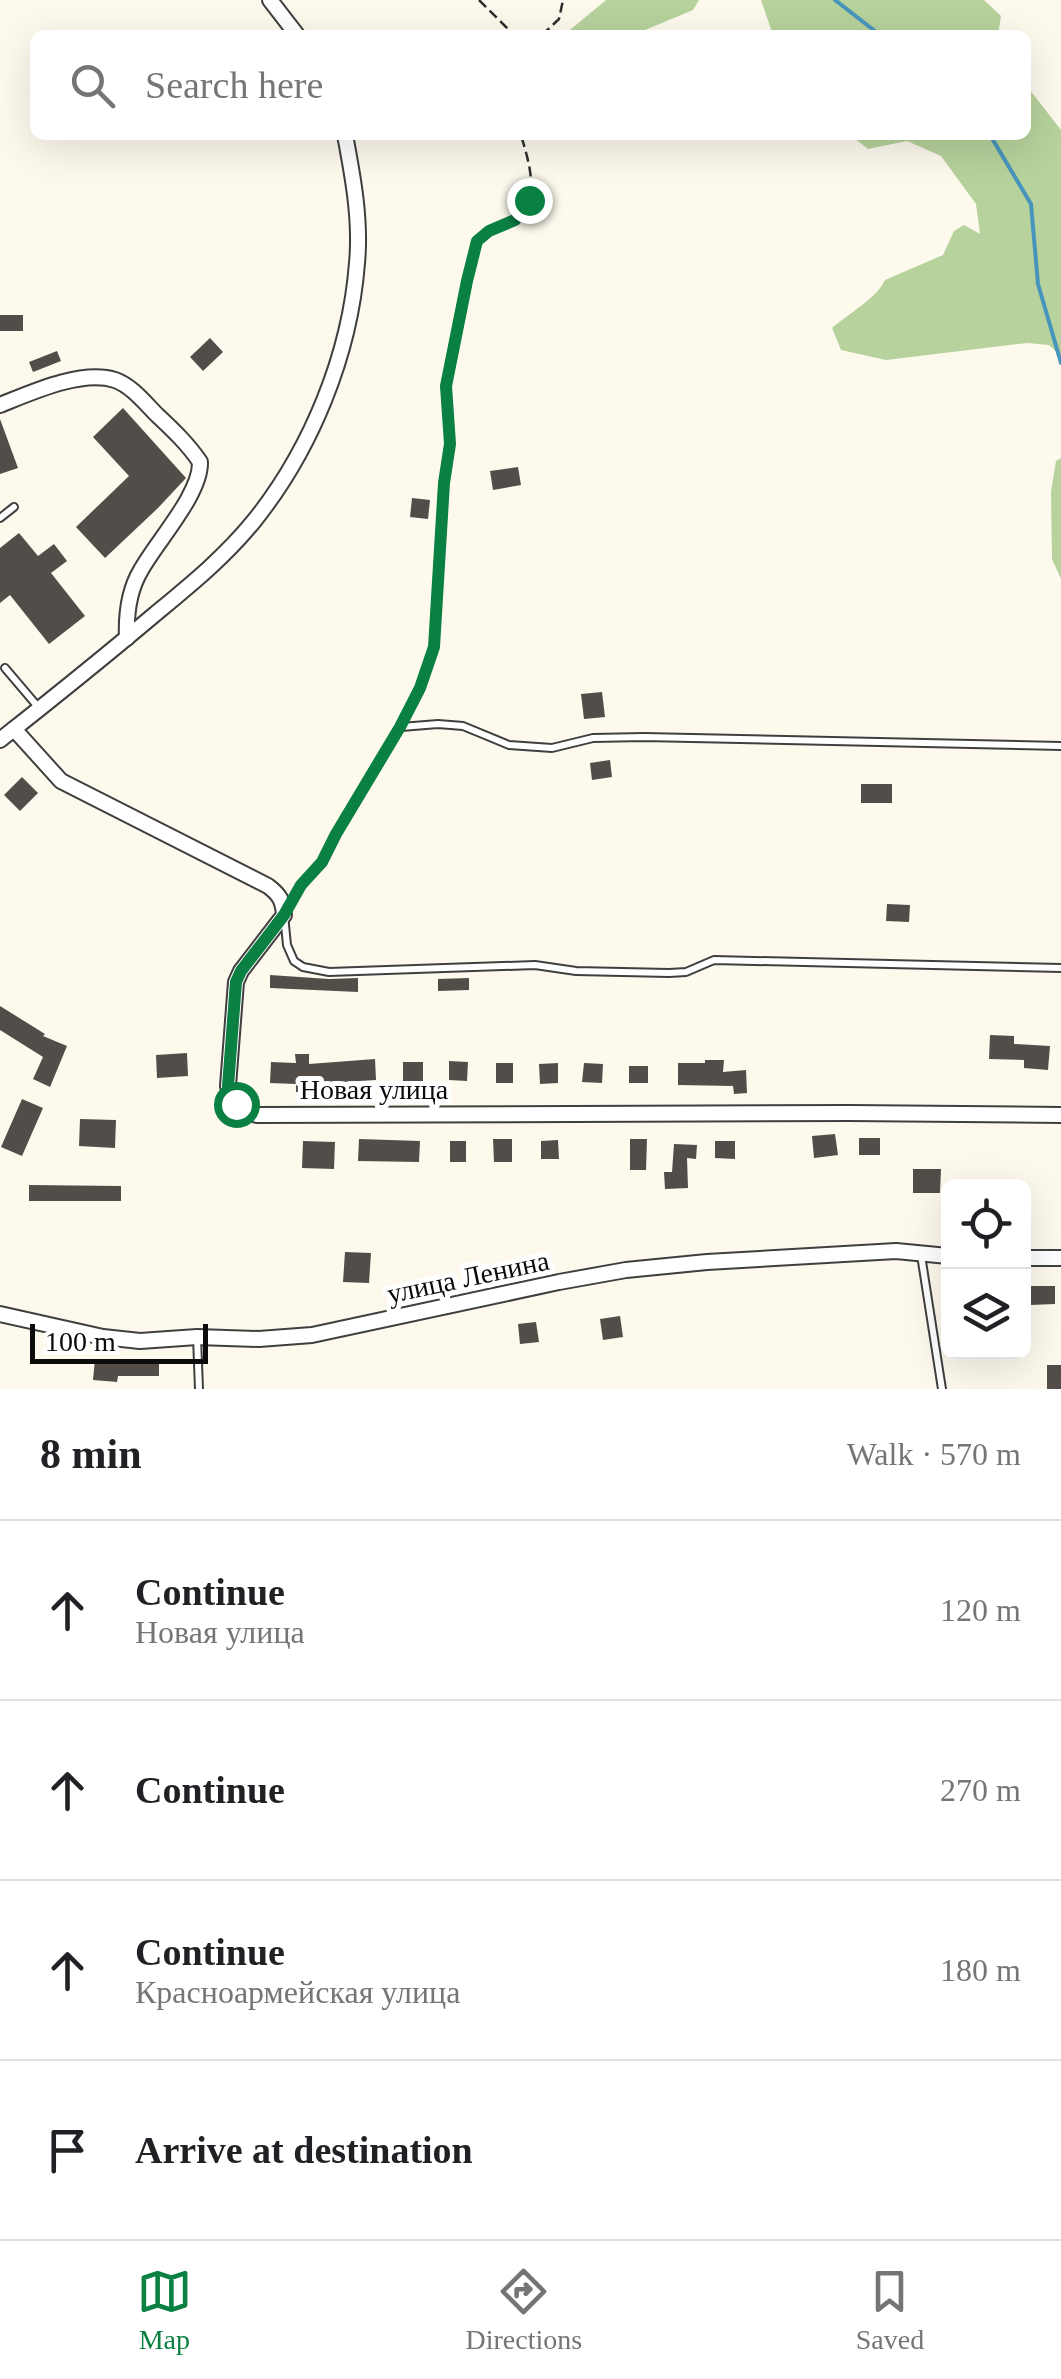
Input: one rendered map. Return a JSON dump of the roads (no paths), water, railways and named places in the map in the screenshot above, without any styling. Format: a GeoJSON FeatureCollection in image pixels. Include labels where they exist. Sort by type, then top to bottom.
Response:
{"type":"FeatureCollection","features":[{"type":"Feature","properties":{"kind":"street"},"geometry":{"type":"LineString","coordinates":[[270,0],[293,30]]}},
{"type":"Feature","properties":{"kind":"street"},"geometry":{"type":"LineString","coordinates":[[0,740],[218,560],[254,522],[306,444],[350,322],[358,261],[356,192],[346,140]]}},
{"type":"Feature","properties":{"kind":"street"},"geometry":{"type":"LineString","coordinates":[[0,405],[54,384],[80,379],[115,380],[130,388],[191,448],[200,462],[198,483],[138,574],[126,616],[127,638]]}},
{"type":"Feature","properties":{"kind":"street"},"geometry":{"type":"LineString","coordinates":[[14,729],[61,781],[268,886],[279,895],[284,915]]}},
{"type":"Feature","properties":{"kind":"street","name":"Новая улица"},"geometry":{"type":"LineString","coordinates":[[284,915],[236,982],[228,1086],[230,1098],[244,1112],[1061,1116]]}},
{"type":"Feature","properties":{"kind":"street","name":"улица Ленина"},"geometry":{"type":"LineString","coordinates":[[0,1314],[103,1337],[140,1341],[196,1337],[259,1339],[312,1335],[626,1270],[896,1251],[941,1255]]}},
{"type":"Feature","properties":{"kind":"street"},"geometry":{"type":"LineString","coordinates":[[1031,1258],[1061,1258]]}},
{"type":"Feature","properties":{"kind":"lane"},"geometry":{"type":"LineString","coordinates":[[444,483],[434,647],[420,688],[400,727],[322,862],[301,885],[284,915],[287,945],[294,961],[329,972],[535,965],[576,971],[669,973],[686,972],[714,960],[1061,968]]}},
{"type":"Feature","properties":{"kind":"lane"},"geometry":{"type":"LineString","coordinates":[[0,518],[14,507]]}},
{"type":"Feature","properties":{"kind":"lane"},"geometry":{"type":"LineString","coordinates":[[6,668],[40,708]]}},
{"type":"Feature","properties":{"kind":"lane"},"geometry":{"type":"LineString","coordinates":[[400,727],[463,726],[510,745],[552,748],[593,738],[644,737],[1061,746]]}},
{"type":"Feature","properties":{"kind":"lane"},"geometry":{"type":"LineString","coordinates":[[921,1254],[942,1389]]}},
{"type":"Feature","properties":{"kind":"lane"},"geometry":{"type":"LineString","coordinates":[[196,1337],[199,1389]]}},
{"type":"Feature","properties":{"kind":"waterway"},"geometry":{"type":"LineString","coordinates":[[835,0],[874,30]]}},
{"type":"Feature","properties":{"kind":"waterway"},"geometry":{"type":"LineString","coordinates":[[993,140],[1031,204],[1038,284],[1061,363]]}}]}
